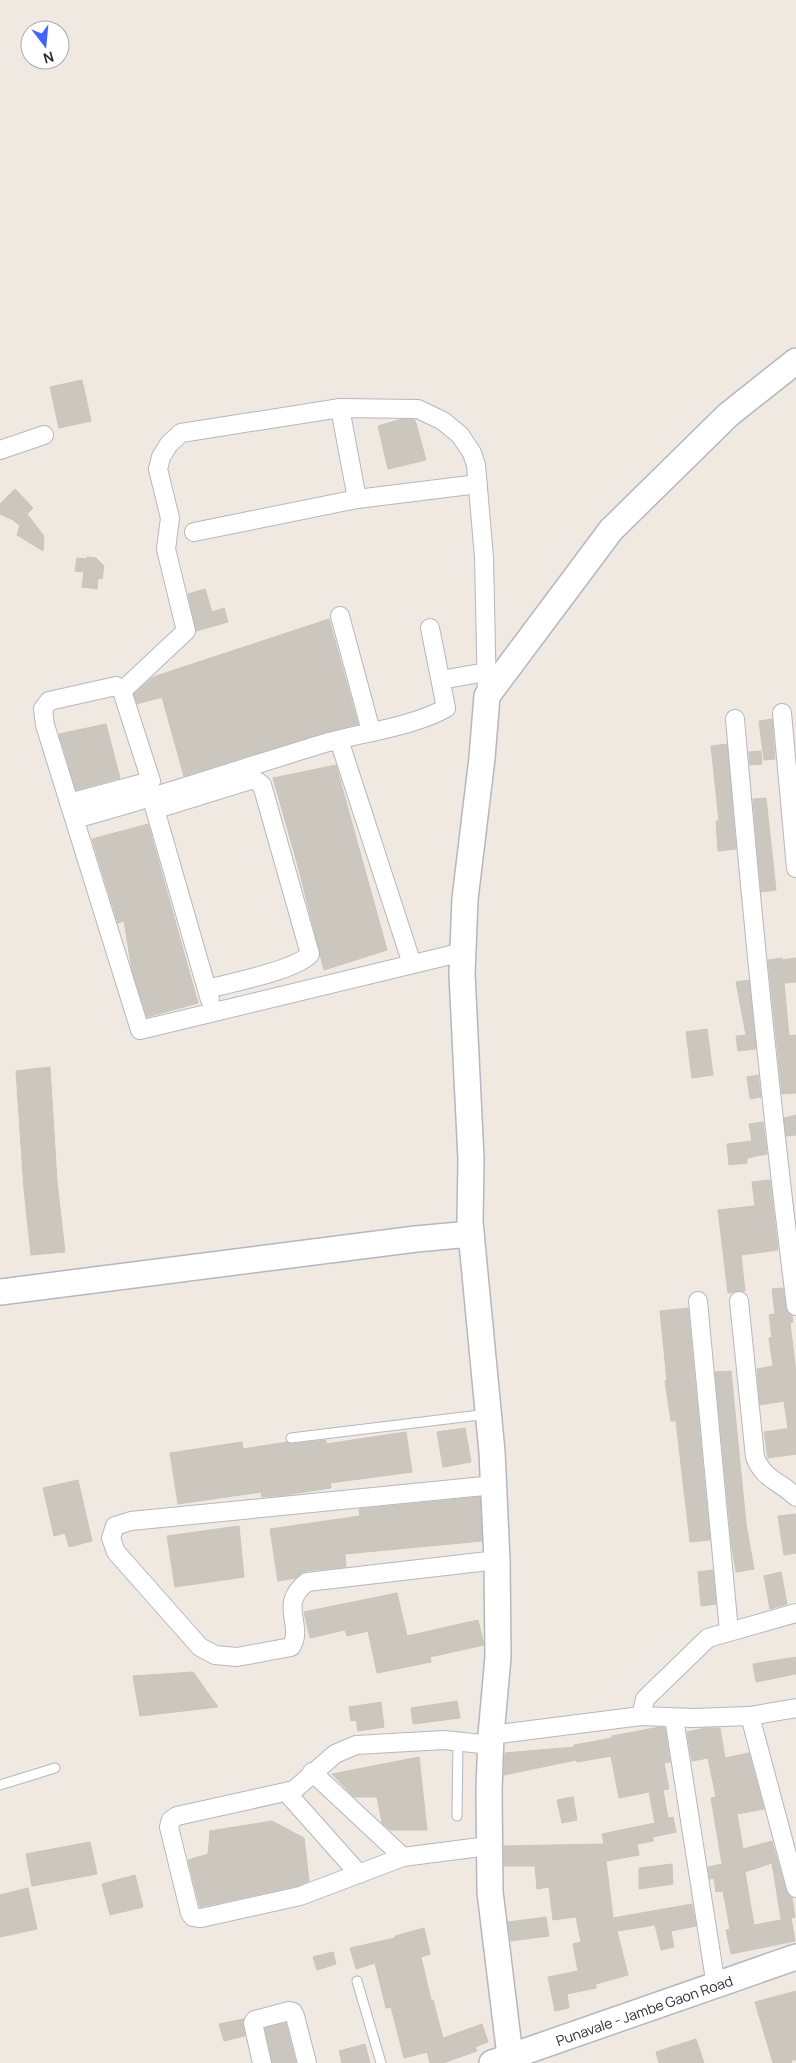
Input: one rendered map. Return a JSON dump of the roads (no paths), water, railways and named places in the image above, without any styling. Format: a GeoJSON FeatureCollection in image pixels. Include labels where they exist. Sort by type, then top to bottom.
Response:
{"type":"FeatureCollection","features":[{"type":"Feature","properties":{"kind":"street"},"geometry":{"type":"LineString","coordinates":[[486,684],[611,530],[728,415],[796,361]]}},
{"type":"Feature","properties":{"kind":"street"},"geometry":{"type":"LineString","coordinates":[[340,408],[357,499]]}},
{"type":"Feature","properties":{"kind":"street"},"geometry":{"type":"LineString","coordinates":[[122,690],[186,631],[166,549],[170,518],[158,469],[161,457],[169,444],[181,434],[340,408],[418,409],[443,421],[460,435],[472,453],[476,465],[484,557],[486,684],[482,758],[465,898],[463,952],[471,1159],[471,1234],[494,1485],[497,1560],[498,1657],[491,1740],[488,1846],[490,1892],[505,2061]]}},
{"type":"Feature","properties":{"kind":"street"},"geometry":{"type":"LineString","coordinates":[[0,450],[44,435]]}},
{"type":"Feature","properties":{"kind":"street"},"geometry":{"type":"LineString","coordinates":[[194,532],[357,499],[478,484]]}},
{"type":"Feature","properties":{"kind":"street"},"geometry":{"type":"LineString","coordinates":[[340,616],[371,731]]}},
{"type":"Feature","properties":{"kind":"street"},"geometry":{"type":"LineString","coordinates":[[153,804],[339,740],[429,716],[446,708],[430,628]]}},
{"type":"Feature","properties":{"kind":"street"},"geometry":{"type":"LineString","coordinates":[[441,680],[486,684]]}},
{"type":"Feature","properties":{"kind":"street"},"geometry":{"type":"LineString","coordinates":[[72,811],[151,781],[122,690],[116,686],[49,701],[43,709],[45,725],[140,1030],[463,952]]}},
{"type":"Feature","properties":{"kind":"street"},"geometry":{"type":"LineString","coordinates":[[782,713],[796,868]]}},
{"type":"Feature","properties":{"kind":"street"},"geometry":{"type":"LineString","coordinates":[[735,718],[757,970],[779,1174],[796,1306]]}},
{"type":"Feature","properties":{"kind":"street"},"geometry":{"type":"LineString","coordinates":[[339,740],[412,964]]}},
{"type":"Feature","properties":{"kind":"street"},"geometry":{"type":"LineString","coordinates":[[72,811],[153,804],[254,779],[262,785],[310,954],[305,960],[288,967],[207,989]]}},
{"type":"Feature","properties":{"kind":"street"},"geometry":{"type":"LineString","coordinates":[[153,804],[214,1013]]}},
{"type":"Feature","properties":{"kind":"street"},"geometry":{"type":"LineString","coordinates":[[0,1292],[416,1239],[471,1234]]}},
{"type":"Feature","properties":{"kind":"street"},"geometry":{"type":"LineString","coordinates":[[698,1301],[729,1631]]}},
{"type":"Feature","properties":{"kind":"street"},"geometry":{"type":"LineString","coordinates":[[739,1301],[756,1457],[760,1468],[765,1474],[793,1490]]}},
{"type":"Feature","properties":{"kind":"street"},"geometry":{"type":"LineString","coordinates":[[494,1485],[131,1521],[115,1526],[111,1538],[116,1552],[200,1647],[215,1655],[237,1657],[291,1647],[296,1639],[292,1608],[297,1590],[307,1582],[497,1560]]}},
{"type":"Feature","properties":{"kind":"street"},"geometry":{"type":"LineString","coordinates":[[641,1716],[645,1699],[708,1638],[796,1613]]}},
{"type":"Feature","properties":{"kind":"street"},"geometry":{"type":"LineString","coordinates":[[488,1846],[404,1857],[300,1896],[201,1918],[193,1917],[190,1913],[169,1827],[172,1820],[177,1816],[294,1790],[304,1784],[312,1772],[335,1754],[356,1745],[491,1740],[641,1716],[674,1718],[750,1716],[796,1708]]}},
{"type":"Feature","properties":{"kind":"street"},"geometry":{"type":"LineString","coordinates":[[750,1716],[796,1888]]}},
{"type":"Feature","properties":{"kind":"street"},"geometry":{"type":"LineString","coordinates":[[674,1718],[716,1986]]}},
{"type":"Feature","properties":{"kind":"street"},"geometry":{"type":"LineString","coordinates":[[312,1772],[404,1857]]}},
{"type":"Feature","properties":{"kind":"street"},"geometry":{"type":"LineString","coordinates":[[287,1792],[359,1874]]}},
{"type":"Feature","properties":{"kind":"street","name":"Punavale - Jambe Gaon Road"},"geometry":{"type":"LineString","coordinates":[[505,2061],[796,1957]]}},
{"type":"Feature","properties":{"kind":"street"},"geometry":{"type":"LineString","coordinates":[[262,2063],[253,2023],[255,2020],[289,2011],[293,2012],[296,2016],[307,2063]]}},
{"type":"Feature","properties":{"kind":"lane"},"geometry":{"type":"LineString","coordinates":[[291,1438],[488,1414]]}},
{"type":"Feature","properties":{"kind":"lane"},"geometry":{"type":"LineString","coordinates":[[457,1816],[458,1741]]}},
{"type":"Feature","properties":{"kind":"lane"},"geometry":{"type":"LineString","coordinates":[[0,1785],[55,1768]]}},
{"type":"Feature","properties":{"kind":"lane"},"geometry":{"type":"LineString","coordinates":[[357,1981],[381,2063]]}}]}
